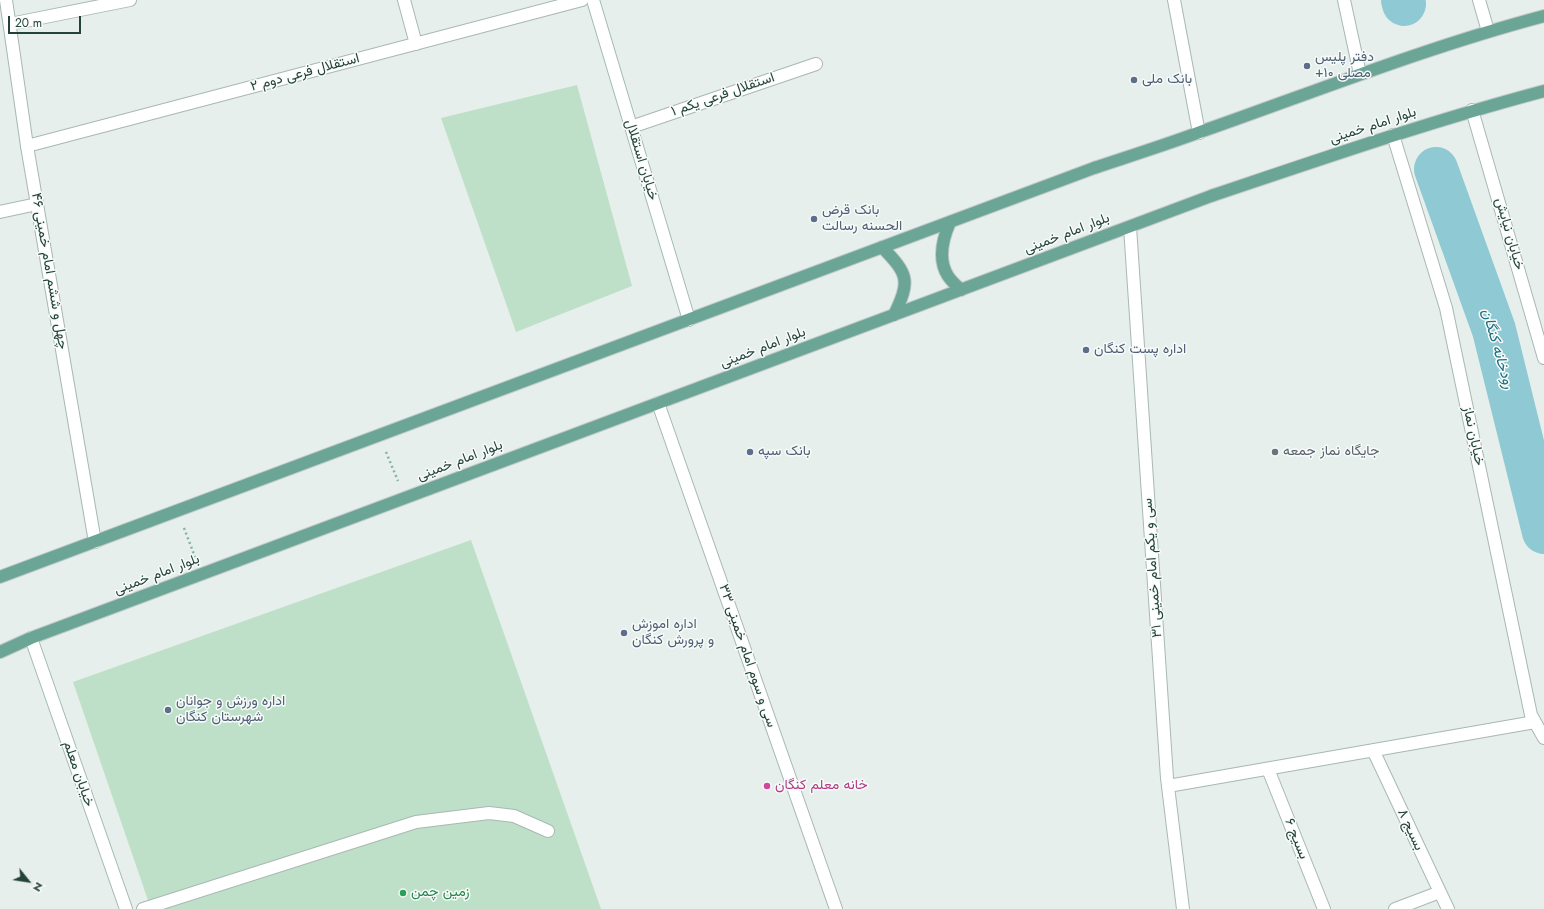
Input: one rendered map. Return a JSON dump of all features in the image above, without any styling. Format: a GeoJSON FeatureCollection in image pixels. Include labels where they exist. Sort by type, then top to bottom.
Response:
{"type":"FeatureCollection","features":[{"type":"Feature","properties":{"kind":"main road"},"geometry":{"type":"LineString","coordinates":[[0,577],[1094,168],[1200,133],[1360,74],[1488,31],[1544,16]]}},
{"type":"Feature","properties":{"kind":"main road","name":"بلوار امام خمینی"},"geometry":{"type":"LineString","coordinates":[[0,652],[31,638],[1211,196],[1472,110],[1544,91]]}},
{"type":"Feature","properties":{"kind":"main road"},"geometry":{"type":"LineString","coordinates":[[950,222],[942,240],[943,259],[947,276],[961,290]]}},
{"type":"Feature","properties":{"kind":"main road"},"geometry":{"type":"LineString","coordinates":[[882,247],[898,265],[905,277],[905,294],[894,315]]}},
{"type":"Feature","properties":{"kind":"street","name":"چهل و ششم امام خمینی ۴۶"},"geometry":{"type":"LineString","coordinates":[[6,0],[27,146],[95,542]]}},
{"type":"Feature","properties":{"kind":"street"},"geometry":{"type":"LineString","coordinates":[[10,24],[130,0]]}},
{"type":"Feature","properties":{"kind":"street"},"geometry":{"type":"LineString","coordinates":[[404,0],[416,44]]}},
{"type":"Feature","properties":{"kind":"street","name":"استقلال فرعی دوم ۲"},"geometry":{"type":"LineString","coordinates":[[27,146],[582,0]]}},
{"type":"Feature","properties":{"kind":"street","name":"خیابان استقلال"},"geometry":{"type":"LineString","coordinates":[[593,0],[689,320]]}},
{"type":"Feature","properties":{"kind":"street"},"geometry":{"type":"LineString","coordinates":[[1174,0],[1200,133]]}},
{"type":"Feature","properties":{"kind":"street"},"geometry":{"type":"LineString","coordinates":[[1344,0],[1360,74]]}},
{"type":"Feature","properties":{"kind":"street"},"geometry":{"type":"LineString","coordinates":[[1479,0],[1488,31]]}},
{"type":"Feature","properties":{"kind":"street","name":"استقلال فرعی یکم ۱"},"geometry":{"type":"LineString","coordinates":[[631,127],[816,64]]}},
{"type":"Feature","properties":{"kind":"street","name":"خیابان نیایش"},"geometry":{"type":"LineString","coordinates":[[1472,110],[1544,358]]}},
{"type":"Feature","properties":{"kind":"street","name":"خیابان نماز"},"geometry":{"type":"LineString","coordinates":[[1393,135],[1446,308],[1531,715],[1544,738]]}},
{"type":"Feature","properties":{"kind":"street"},"geometry":{"type":"LineString","coordinates":[[0,212],[37,204]]}},
{"type":"Feature","properties":{"kind":"street","name":"سی و یکم امام خمینی ۳۱"},"geometry":{"type":"LineString","coordinates":[[1130,227],[1168,786],[1183,909]]}},
{"type":"Feature","properties":{"kind":"street","name":"سی و سوم امام خمینی ۳۳"},"geometry":{"type":"LineString","coordinates":[[658,403],[836,909]]}},
{"type":"Feature","properties":{"kind":"street","name":"خیابان معلم"},"geometry":{"type":"LineString","coordinates":[[31,638],[126,909]]}},
{"type":"Feature","properties":{"kind":"street"},"geometry":{"type":"LineString","coordinates":[[1168,786],[1535,722]]}},
{"type":"Feature","properties":{"kind":"street","name":"بسیج ۸"},"geometry":{"type":"LineString","coordinates":[[1373,750],[1448,909]]}},
{"type":"Feature","properties":{"kind":"street","name":"بسیج ۶"},"geometry":{"type":"LineString","coordinates":[[1268,768],[1324,909]]}},
{"type":"Feature","properties":{"kind":"street"},"geometry":{"type":"LineString","coordinates":[[143,909],[416,822],[489,813],[514,816],[548,831]]}},
{"type":"Feature","properties":{"kind":"street"},"geometry":{"type":"LineString","coordinates":[[1395,909],[1440,892]]}},
{"type":"Feature","properties":{"kind":"path"},"geometry":{"type":"LineString","coordinates":[[379,436],[405,498]]}},
{"type":"Feature","properties":{"kind":"path"},"geometry":{"type":"LineString","coordinates":[[178,511],[202,574]]}},
{"type":"Feature","properties":{"kind":"green space"},"geometry":{"type":"Polygon","coordinates":[[[577,85],[632,286],[516,332],[441,118],[577,85]]]}},
{"type":"Feature","properties":{"kind":"green space"},"geometry":{"type":"Polygon","coordinates":[[[471,540],[601,909],[151,909],[73,682],[471,540]]]}},
{"type":"Feature","properties":{"kind":"waterway","name":"رودخانه کنگان"},"geometry":{"type":"LineString","coordinates":[[1403,0],[1404,4]]}},
{"type":"Feature","properties":{"kind":"waterway","name":"رودخانه کنگان"},"geometry":{"type":"LineString","coordinates":[[1436,169],[1494,330],[1544,532]]}},
{"type":"Feature","properties":{"kind":"place","name":"دفتر پلیس +۱۰ مصلی"},"geometry":{"type":"Point","coordinates":[1307,66]}},
{"type":"Feature","properties":{"kind":"place","name":"بانک ملی"},"geometry":{"type":"Point","coordinates":[1134,80]}},
{"type":"Feature","properties":{"kind":"place","name":"بانک قرض الحسنه رسالت"},"geometry":{"type":"Point","coordinates":[814,219]}},
{"type":"Feature","properties":{"kind":"place","name":"اداره پست کنگان"},"geometry":{"type":"Point","coordinates":[1086,350]}},
{"type":"Feature","properties":{"kind":"place","name":"بانک سپه"},"geometry":{"type":"Point","coordinates":[750,452]}},
{"type":"Feature","properties":{"kind":"place","name":"جایگاه نماز جمعه"},"geometry":{"type":"Point","coordinates":[1275,452]}},
{"type":"Feature","properties":{"kind":"place","name":"اداره اموزش و پرورش کنگان"},"geometry":{"type":"Point","coordinates":[624,633]}},
{"type":"Feature","properties":{"kind":"place","name":"اداره ورزش و جوانان شهرستان کنگان"},"geometry":{"type":"Point","coordinates":[168,710]}},
{"type":"Feature","properties":{"kind":"place","name":"خانه معلم کنگان"},"geometry":{"type":"Point","coordinates":[767,786]}},
{"type":"Feature","properties":{"kind":"place","name":"زمین چمن"},"geometry":{"type":"Point","coordinates":[403,893]}}]}
